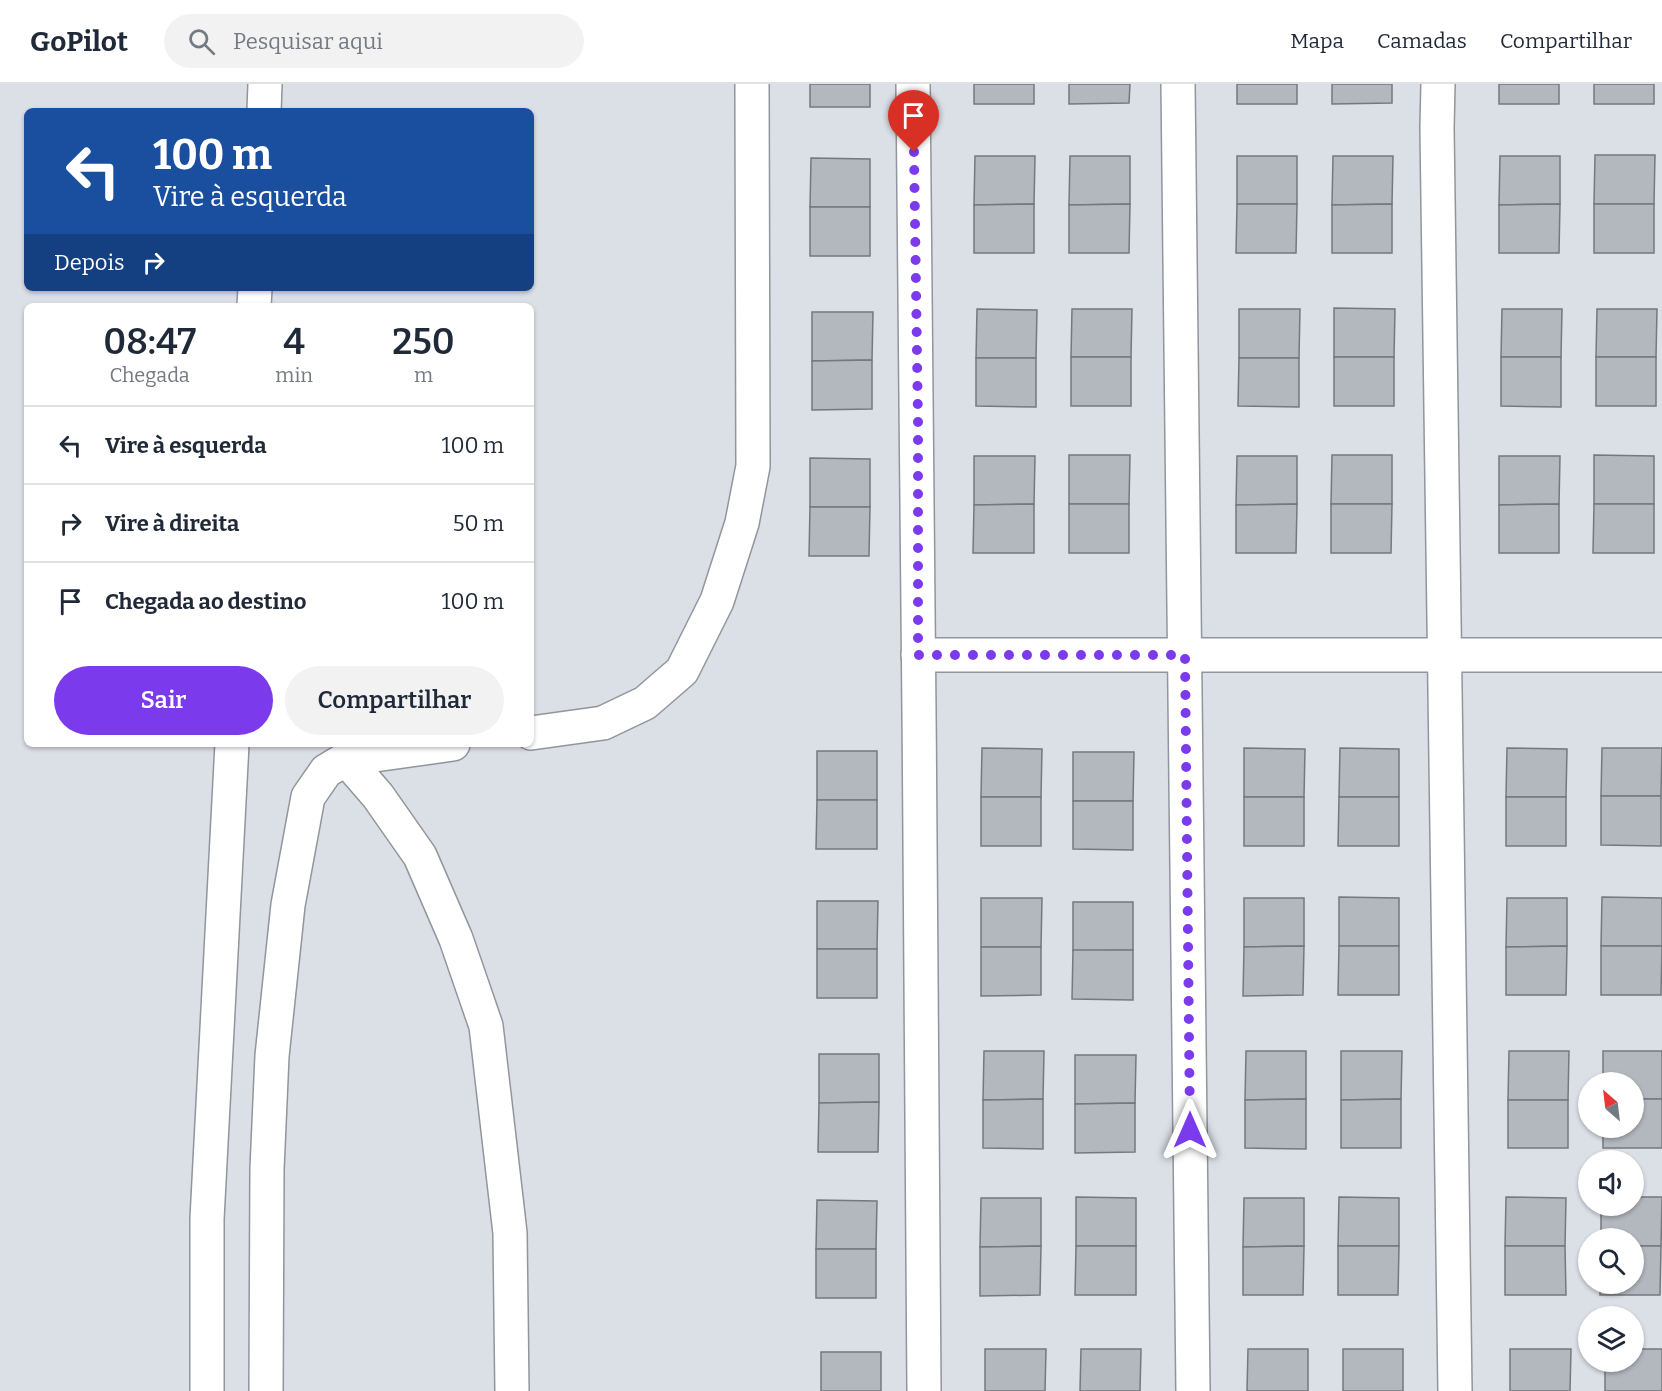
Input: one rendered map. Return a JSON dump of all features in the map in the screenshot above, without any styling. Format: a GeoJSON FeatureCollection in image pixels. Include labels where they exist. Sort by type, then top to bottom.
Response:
{"type":"FeatureCollection","features":[{"type":"Feature","properties":{"kind":"street"},"geometry":{"type":"LineString","coordinates":[[264,108],[265,84]]}},
{"type":"Feature","properties":{"kind":"street"},"geometry":{"type":"LineString","coordinates":[[534,733],[603,723],[645,703],[681,671],[717,602],[742,523],[753,466],[752,84]]}},
{"type":"Feature","properties":{"kind":"street"},"geometry":{"type":"LineString","coordinates":[[913,84],[918,422],[924,1391]]}},
{"type":"Feature","properties":{"kind":"street"},"geometry":{"type":"LineString","coordinates":[[1178,84],[1193,1391]]}},
{"type":"Feature","properties":{"kind":"street"},"geometry":{"type":"LineString","coordinates":[[1438,84],[1437,152],[1455,1391]]}},
{"type":"Feature","properties":{"kind":"street"},"geometry":{"type":"LineString","coordinates":[[918,655],[1662,655]]}},
{"type":"Feature","properties":{"kind":"street"},"geometry":{"type":"LineString","coordinates":[[207,1391],[207,1219],[232,747]]}},
{"type":"Feature","properties":{"kind":"street"},"geometry":{"type":"LineString","coordinates":[[266,1391],[267,1169],[272,1056],[288,905],[308,797],[326,771],[346,759],[432,747]]}},
{"type":"Feature","properties":{"kind":"street"},"geometry":{"type":"LineString","coordinates":[[346,759],[378,796],[420,856],[456,939],[486,1026],[510,1233],[512,1391]]}},
{"type":"Feature","properties":{"kind":"building"},"geometry":{"type":"Polygon","coordinates":[[[810,84],[870,84],[870,107],[810,107],[810,84]]]}},
{"type":"Feature","properties":{"kind":"building"},"geometry":{"type":"Polygon","coordinates":[[[974,84],[1034,84],[1034,104],[974,104],[974,84]]]}},
{"type":"Feature","properties":{"kind":"building"},"geometry":{"type":"Polygon","coordinates":[[[1069,84],[1130,84],[1129,103],[1069,104],[1069,84]]]}},
{"type":"Feature","properties":{"kind":"building"},"geometry":{"type":"Polygon","coordinates":[[[1237,84],[1297,84],[1297,104],[1237,104],[1237,84]]]}},
{"type":"Feature","properties":{"kind":"building"},"geometry":{"type":"Polygon","coordinates":[[[1332,84],[1392,84],[1392,103],[1332,104],[1332,84]]]}},
{"type":"Feature","properties":{"kind":"building"},"geometry":{"type":"Polygon","coordinates":[[[1499,84],[1559,84],[1559,104],[1499,104],[1499,84]]]}},
{"type":"Feature","properties":{"kind":"building"},"geometry":{"type":"Polygon","coordinates":[[[1594,84],[1654,84],[1654,104],[1594,104],[1594,84]]]}},
{"type":"Feature","properties":{"kind":"building"},"geometry":{"type":"Polygon","coordinates":[[[1595,155],[1655,155],[1654,204],[1594,204],[1595,155]]]}},
{"type":"Feature","properties":{"kind":"building"},"geometry":{"type":"Polygon","coordinates":[[[975,156],[1035,156],[1034,204],[974,205],[975,156]]]}},
{"type":"Feature","properties":{"kind":"building"},"geometry":{"type":"Polygon","coordinates":[[[1070,156],[1130,156],[1130,204],[1069,205],[1070,156]]]}},
{"type":"Feature","properties":{"kind":"building"},"geometry":{"type":"Polygon","coordinates":[[[1237,156],[1297,156],[1297,204],[1237,204],[1237,156]]]}},
{"type":"Feature","properties":{"kind":"building"},"geometry":{"type":"Polygon","coordinates":[[[1333,156],[1393,156],[1392,204],[1332,205],[1333,156]]]}},
{"type":"Feature","properties":{"kind":"building"},"geometry":{"type":"Polygon","coordinates":[[[1500,156],[1560,156],[1560,204],[1499,205],[1500,156]]]}},
{"type":"Feature","properties":{"kind":"building"},"geometry":{"type":"Polygon","coordinates":[[[811,158],[870,159],[870,207],[810,207],[811,158]]]}},
{"type":"Feature","properties":{"kind":"building"},"geometry":{"type":"Polygon","coordinates":[[[1034,204],[1034,253],[974,253],[974,205],[1034,204]]]}},
{"type":"Feature","properties":{"kind":"building"},"geometry":{"type":"Polygon","coordinates":[[[1130,204],[1129,253],[1069,253],[1069,205],[1130,204]]]}},
{"type":"Feature","properties":{"kind":"building"},"geometry":{"type":"Polygon","coordinates":[[[1237,204],[1297,204],[1296,253],[1236,253],[1237,204]]]}},
{"type":"Feature","properties":{"kind":"building"},"geometry":{"type":"Polygon","coordinates":[[[1392,204],[1392,253],[1332,253],[1332,205],[1392,204]]]}},
{"type":"Feature","properties":{"kind":"building"},"geometry":{"type":"Polygon","coordinates":[[[1560,204],[1559,253],[1499,253],[1499,205],[1560,204]]]}},
{"type":"Feature","properties":{"kind":"building"},"geometry":{"type":"Polygon","coordinates":[[[1594,204],[1654,204],[1654,253],[1594,253],[1594,204]]]}},
{"type":"Feature","properties":{"kind":"building"},"geometry":{"type":"Polygon","coordinates":[[[810,207],[870,207],[870,256],[810,256],[810,207]]]}},
{"type":"Feature","properties":{"kind":"building"},"geometry":{"type":"Polygon","coordinates":[[[1334,308],[1395,309],[1394,357],[1334,357],[1334,308]]]}},
{"type":"Feature","properties":{"kind":"building"},"geometry":{"type":"Polygon","coordinates":[[[977,309],[1037,310],[1036,358],[976,358],[977,309]]]}},
{"type":"Feature","properties":{"kind":"building"},"geometry":{"type":"Polygon","coordinates":[[[1072,309],[1132,309],[1131,357],[1071,357],[1072,309]]]}},
{"type":"Feature","properties":{"kind":"building"},"geometry":{"type":"Polygon","coordinates":[[[1239,309],[1300,309],[1299,358],[1239,358],[1239,309]]]}},
{"type":"Feature","properties":{"kind":"building"},"geometry":{"type":"Polygon","coordinates":[[[1502,309],[1562,309],[1561,357],[1501,357],[1502,309]]]}},
{"type":"Feature","properties":{"kind":"building"},"geometry":{"type":"Polygon","coordinates":[[[1597,309],[1657,309],[1656,357],[1596,357],[1597,309]]]}},
{"type":"Feature","properties":{"kind":"building"},"geometry":{"type":"Polygon","coordinates":[[[812,312],[873,312],[872,360],[812,361],[812,312]]]}},
{"type":"Feature","properties":{"kind":"building"},"geometry":{"type":"Polygon","coordinates":[[[1071,357],[1131,357],[1131,406],[1071,406],[1071,357]]]}},
{"type":"Feature","properties":{"kind":"building"},"geometry":{"type":"Polygon","coordinates":[[[1334,357],[1394,357],[1394,406],[1334,406],[1334,357]]]}},
{"type":"Feature","properties":{"kind":"building"},"geometry":{"type":"Polygon","coordinates":[[[1501,357],[1561,357],[1561,407],[1501,406],[1501,357]]]}},
{"type":"Feature","properties":{"kind":"building"},"geometry":{"type":"Polygon","coordinates":[[[1596,357],[1656,357],[1656,406],[1596,406],[1596,357]]]}},
{"type":"Feature","properties":{"kind":"building"},"geometry":{"type":"Polygon","coordinates":[[[976,358],[1036,358],[1036,407],[976,406],[976,358]]]}},
{"type":"Feature","properties":{"kind":"building"},"geometry":{"type":"Polygon","coordinates":[[[1239,358],[1299,358],[1299,407],[1238,406],[1239,358]]]}},
{"type":"Feature","properties":{"kind":"building"},"geometry":{"type":"Polygon","coordinates":[[[872,360],[872,409],[812,410],[812,361],[872,360]]]}},
{"type":"Feature","properties":{"kind":"building"},"geometry":{"type":"Polygon","coordinates":[[[1069,455],[1130,455],[1129,504],[1069,504],[1069,455]]]}},
{"type":"Feature","properties":{"kind":"building"},"geometry":{"type":"Polygon","coordinates":[[[1332,455],[1392,455],[1392,504],[1331,504],[1332,455]]]}},
{"type":"Feature","properties":{"kind":"building"},"geometry":{"type":"Polygon","coordinates":[[[1594,455],[1654,456],[1654,504],[1594,504],[1594,455]]]}},
{"type":"Feature","properties":{"kind":"building"},"geometry":{"type":"Polygon","coordinates":[[[974,456],[1035,456],[1034,504],[974,505],[974,456]]]}},
{"type":"Feature","properties":{"kind":"building"},"geometry":{"type":"Polygon","coordinates":[[[1237,456],[1297,456],[1297,504],[1236,505],[1237,456]]]}},
{"type":"Feature","properties":{"kind":"building"},"geometry":{"type":"Polygon","coordinates":[[[1499,456],[1560,456],[1559,504],[1499,505],[1499,456]]]}},
{"type":"Feature","properties":{"kind":"building"},"geometry":{"type":"Polygon","coordinates":[[[810,458],[870,459],[870,507],[810,507],[810,458]]]}},
{"type":"Feature","properties":{"kind":"building"},"geometry":{"type":"Polygon","coordinates":[[[1034,504],[1034,553],[973,553],[974,505],[1034,504]]]}},
{"type":"Feature","properties":{"kind":"building"},"geometry":{"type":"Polygon","coordinates":[[[1069,504],[1129,504],[1129,553],[1069,553],[1069,504]]]}},
{"type":"Feature","properties":{"kind":"building"},"geometry":{"type":"Polygon","coordinates":[[[1297,504],[1296,553],[1236,553],[1236,505],[1297,504]]]}},
{"type":"Feature","properties":{"kind":"building"},"geometry":{"type":"Polygon","coordinates":[[[1331,504],[1392,504],[1391,553],[1331,553],[1331,504]]]}},
{"type":"Feature","properties":{"kind":"building"},"geometry":{"type":"Polygon","coordinates":[[[1559,504],[1559,553],[1499,553],[1499,505],[1559,504]]]}},
{"type":"Feature","properties":{"kind":"building"},"geometry":{"type":"Polygon","coordinates":[[[1594,504],[1654,504],[1654,553],[1593,553],[1594,504]]]}},
{"type":"Feature","properties":{"kind":"building"},"geometry":{"type":"Polygon","coordinates":[[[810,507],[870,507],[869,556],[809,556],[810,507]]]}},
{"type":"Feature","properties":{"kind":"building"},"geometry":{"type":"Polygon","coordinates":[[[982,748],[1042,749],[1041,797],[981,797],[982,748]]]}},
{"type":"Feature","properties":{"kind":"building"},"geometry":{"type":"Polygon","coordinates":[[[1244,748],[1305,749],[1304,797],[1244,797],[1244,748]]]}},
{"type":"Feature","properties":{"kind":"building"},"geometry":{"type":"Polygon","coordinates":[[[1340,748],[1399,749],[1399,797],[1339,797],[1340,748]]]}},
{"type":"Feature","properties":{"kind":"building"},"geometry":{"type":"Polygon","coordinates":[[[1507,748],[1567,749],[1566,797],[1506,797],[1507,748]]]}},
{"type":"Feature","properties":{"kind":"building"},"geometry":{"type":"Polygon","coordinates":[[[1602,748],[1662,748],[1661,796],[1601,796],[1602,748]]]}},
{"type":"Feature","properties":{"kind":"building"},"geometry":{"type":"Polygon","coordinates":[[[817,751],[877,751],[877,800],[817,800],[817,751]]]}},
{"type":"Feature","properties":{"kind":"building"},"geometry":{"type":"Polygon","coordinates":[[[1073,752],[1134,752],[1133,801],[1073,801],[1073,752]]]}},
{"type":"Feature","properties":{"kind":"building"},"geometry":{"type":"Polygon","coordinates":[[[1601,796],[1661,796],[1661,846],[1601,845],[1601,796]]]}},
{"type":"Feature","properties":{"kind":"building"},"geometry":{"type":"Polygon","coordinates":[[[981,797],[1041,797],[1041,846],[981,846],[981,797]]]}},
{"type":"Feature","properties":{"kind":"building"},"geometry":{"type":"Polygon","coordinates":[[[1244,797],[1304,797],[1304,846],[1244,846],[1244,797]]]}},
{"type":"Feature","properties":{"kind":"building"},"geometry":{"type":"Polygon","coordinates":[[[1339,797],[1399,797],[1399,846],[1338,846],[1339,797]]]}},
{"type":"Feature","properties":{"kind":"building"},"geometry":{"type":"Polygon","coordinates":[[[1506,797],[1566,797],[1566,846],[1506,846],[1506,797]]]}},
{"type":"Feature","properties":{"kind":"building"},"geometry":{"type":"Polygon","coordinates":[[[817,800],[877,800],[877,849],[816,849],[817,800]]]}},
{"type":"Feature","properties":{"kind":"building"},"geometry":{"type":"Polygon","coordinates":[[[1073,801],[1133,801],[1133,850],[1073,849],[1073,801]]]}},
{"type":"Feature","properties":{"kind":"building"},"geometry":{"type":"Polygon","coordinates":[[[1339,897],[1399,898],[1399,946],[1339,946],[1339,897]]]}},
{"type":"Feature","properties":{"kind":"building"},"geometry":{"type":"Polygon","coordinates":[[[1602,897],[1662,898],[1662,946],[1601,946],[1602,897]]]}},
{"type":"Feature","properties":{"kind":"building"},"geometry":{"type":"Polygon","coordinates":[[[981,898],[1042,898],[1041,947],[981,947],[981,898]]]}},
{"type":"Feature","properties":{"kind":"building"},"geometry":{"type":"Polygon","coordinates":[[[1244,898],[1304,898],[1304,946],[1244,947],[1244,898]]]}},
{"type":"Feature","properties":{"kind":"building"},"geometry":{"type":"Polygon","coordinates":[[[1507,898],[1567,898],[1567,946],[1506,947],[1507,898]]]}},
{"type":"Feature","properties":{"kind":"building"},"geometry":{"type":"Polygon","coordinates":[[[817,901],[878,901],[877,949],[817,949],[817,901]]]}},
{"type":"Feature","properties":{"kind":"building"},"geometry":{"type":"Polygon","coordinates":[[[1073,902],[1133,902],[1133,950],[1073,951],[1073,902]]]}},
{"type":"Feature","properties":{"kind":"building"},"geometry":{"type":"Polygon","coordinates":[[[1304,946],[1303,995],[1243,996],[1244,947],[1304,946]]]}},
{"type":"Feature","properties":{"kind":"building"},"geometry":{"type":"Polygon","coordinates":[[[1339,946],[1399,946],[1399,995],[1338,995],[1339,946]]]}},
{"type":"Feature","properties":{"kind":"building"},"geometry":{"type":"Polygon","coordinates":[[[1567,946],[1566,995],[1506,995],[1506,947],[1567,946]]]}},
{"type":"Feature","properties":{"kind":"building"},"geometry":{"type":"Polygon","coordinates":[[[1601,946],[1662,946],[1661,995],[1601,995],[1601,946]]]}},
{"type":"Feature","properties":{"kind":"building"},"geometry":{"type":"Polygon","coordinates":[[[981,947],[1041,947],[1041,995],[981,996],[981,947]]]}},
{"type":"Feature","properties":{"kind":"building"},"geometry":{"type":"Polygon","coordinates":[[[817,949],[877,949],[877,998],[817,998],[817,949]]]}},
{"type":"Feature","properties":{"kind":"building"},"geometry":{"type":"Polygon","coordinates":[[[1073,950],[1133,950],[1133,1000],[1072,999],[1073,950]]]}},
{"type":"Feature","properties":{"kind":"building"},"geometry":{"type":"Polygon","coordinates":[[[984,1051],[1044,1051],[1043,1099],[983,1100],[984,1051]]]}},
{"type":"Feature","properties":{"kind":"building"},"geometry":{"type":"Polygon","coordinates":[[[1246,1051],[1306,1051],[1306,1099],[1245,1100],[1246,1051]]]}},
{"type":"Feature","properties":{"kind":"building"},"geometry":{"type":"Polygon","coordinates":[[[1341,1051],[1402,1051],[1401,1099],[1341,1100],[1341,1051]]]}},
{"type":"Feature","properties":{"kind":"building"},"geometry":{"type":"Polygon","coordinates":[[[1509,1051],[1569,1051],[1568,1100],[1508,1100],[1509,1051]]]}},
{"type":"Feature","properties":{"kind":"building"},"geometry":{"type":"Polygon","coordinates":[[[1603,1051],[1662,1051],[1662,1099],[1644,1099],[1644,1072],[1603,1072],[1603,1051]]]}},
{"type":"Feature","properties":{"kind":"building"},"geometry":{"type":"Polygon","coordinates":[[[819,1054],[879,1054],[879,1102],[819,1103],[819,1054]]]}},
{"type":"Feature","properties":{"kind":"building"},"geometry":{"type":"Polygon","coordinates":[[[1075,1055],[1136,1055],[1135,1103],[1075,1104],[1075,1055]]]}},
{"type":"Feature","properties":{"kind":"building"},"geometry":{"type":"Polygon","coordinates":[[[1043,1099],[1043,1149],[983,1148],[983,1100],[1043,1099]]]}},
{"type":"Feature","properties":{"kind":"building"},"geometry":{"type":"Polygon","coordinates":[[[1306,1099],[1306,1149],[1245,1148],[1245,1100],[1306,1099]]]}},
{"type":"Feature","properties":{"kind":"building"},"geometry":{"type":"Polygon","coordinates":[[[1401,1099],[1401,1148],[1341,1148],[1341,1100],[1401,1099]]]}},
{"type":"Feature","properties":{"kind":"building"},"geometry":{"type":"Polygon","coordinates":[[[1644,1099],[1662,1099],[1662,1148],[1603,1148],[1603,1138],[1644,1138],[1644,1099]]]}},
{"type":"Feature","properties":{"kind":"building"},"geometry":{"type":"Polygon","coordinates":[[[1508,1100],[1568,1100],[1568,1148],[1508,1148],[1508,1100]]]}},
{"type":"Feature","properties":{"kind":"building"},"geometry":{"type":"Polygon","coordinates":[[[879,1102],[878,1152],[818,1152],[819,1103],[879,1102]]]}},
{"type":"Feature","properties":{"kind":"building"},"geometry":{"type":"Polygon","coordinates":[[[1135,1103],[1135,1152],[1075,1153],[1075,1104],[1135,1103]]]}},
{"type":"Feature","properties":{"kind":"building"},"geometry":{"type":"Polygon","coordinates":[[[1076,1197],[1136,1198],[1136,1246],[1076,1246],[1076,1197]]]}},
{"type":"Feature","properties":{"kind":"building"},"geometry":{"type":"Polygon","coordinates":[[[1339,1197],[1399,1198],[1399,1246],[1338,1246],[1339,1197]]]}},
{"type":"Feature","properties":{"kind":"building"},"geometry":{"type":"Polygon","coordinates":[[[1506,1197],[1566,1198],[1565,1246],[1505,1246],[1506,1197]]]}},
{"type":"Feature","properties":{"kind":"building"},"geometry":{"type":"Polygon","coordinates":[[[1644,1197],[1662,1197],[1661,1246],[1644,1246],[1644,1228],[1601,1228],[1601,1216],[1644,1216],[1644,1197]]]}},
{"type":"Feature","properties":{"kind":"building"},"geometry":{"type":"Polygon","coordinates":[[[981,1198],[1041,1198],[1041,1246],[980,1247],[981,1198]]]}},
{"type":"Feature","properties":{"kind":"building"},"geometry":{"type":"Polygon","coordinates":[[[1244,1198],[1304,1198],[1304,1246],[1243,1247],[1244,1198]]]}},
{"type":"Feature","properties":{"kind":"building"},"geometry":{"type":"Polygon","coordinates":[[[817,1200],[877,1201],[876,1249],[816,1249],[817,1200]]]}},
{"type":"Feature","properties":{"kind":"building"},"geometry":{"type":"Polygon","coordinates":[[[1041,1246],[1040,1295],[980,1296],[980,1247],[1041,1246]]]}},
{"type":"Feature","properties":{"kind":"building"},"geometry":{"type":"Polygon","coordinates":[[[1076,1246],[1136,1246],[1136,1295],[1075,1295],[1076,1246]]]}},
{"type":"Feature","properties":{"kind":"building"},"geometry":{"type":"Polygon","coordinates":[[[1304,1246],[1303,1295],[1243,1295],[1243,1247],[1304,1246]]]}},
{"type":"Feature","properties":{"kind":"building"},"geometry":{"type":"Polygon","coordinates":[[[1338,1246],[1399,1246],[1398,1295],[1338,1295],[1338,1246]]]}},
{"type":"Feature","properties":{"kind":"building"},"geometry":{"type":"Polygon","coordinates":[[[1505,1246],[1565,1246],[1566,1295],[1505,1295],[1505,1246]]]}},
{"type":"Feature","properties":{"kind":"building"},"geometry":{"type":"Polygon","coordinates":[[[1644,1246],[1661,1246],[1660,1295],[1600,1295],[1644,1294],[1644,1246]]]}},
{"type":"Feature","properties":{"kind":"building"},"geometry":{"type":"Polygon","coordinates":[[[816,1249],[876,1249],[876,1298],[816,1298],[816,1249]]]}},
{"type":"Feature","properties":{"kind":"building"},"geometry":{"type":"Polygon","coordinates":[[[985,1349],[1046,1349],[1045,1391],[985,1391],[985,1349]]]}},
{"type":"Feature","properties":{"kind":"building"},"geometry":{"type":"Polygon","coordinates":[[[1081,1349],[1141,1349],[1140,1391],[1080,1391],[1081,1349]]]}},
{"type":"Feature","properties":{"kind":"building"},"geometry":{"type":"Polygon","coordinates":[[[1248,1349],[1308,1349],[1308,1391],[1247,1391],[1248,1349]]]}},
{"type":"Feature","properties":{"kind":"building"},"geometry":{"type":"Polygon","coordinates":[[[1343,1349],[1403,1349],[1403,1391],[1343,1391],[1343,1349]]]}},
{"type":"Feature","properties":{"kind":"building"},"geometry":{"type":"Polygon","coordinates":[[[1510,1349],[1571,1349],[1570,1391],[1510,1391],[1510,1349]]]}},
{"type":"Feature","properties":{"kind":"building"},"geometry":{"type":"Polygon","coordinates":[[[1644,1349],[1662,1349],[1662,1391],[1605,1391],[1605,1372],[1644,1372],[1644,1349]]]}},
{"type":"Feature","properties":{"kind":"building"},"geometry":{"type":"Polygon","coordinates":[[[821,1352],[881,1352],[881,1391],[821,1391],[821,1352]]]}},
{"type":"Feature","properties":{"kind":"route"},"geometry":{"type":"LineString","coordinates":[[914,152],[918,422],[918,655],[1185,655],[1190,1130]]}}]}
